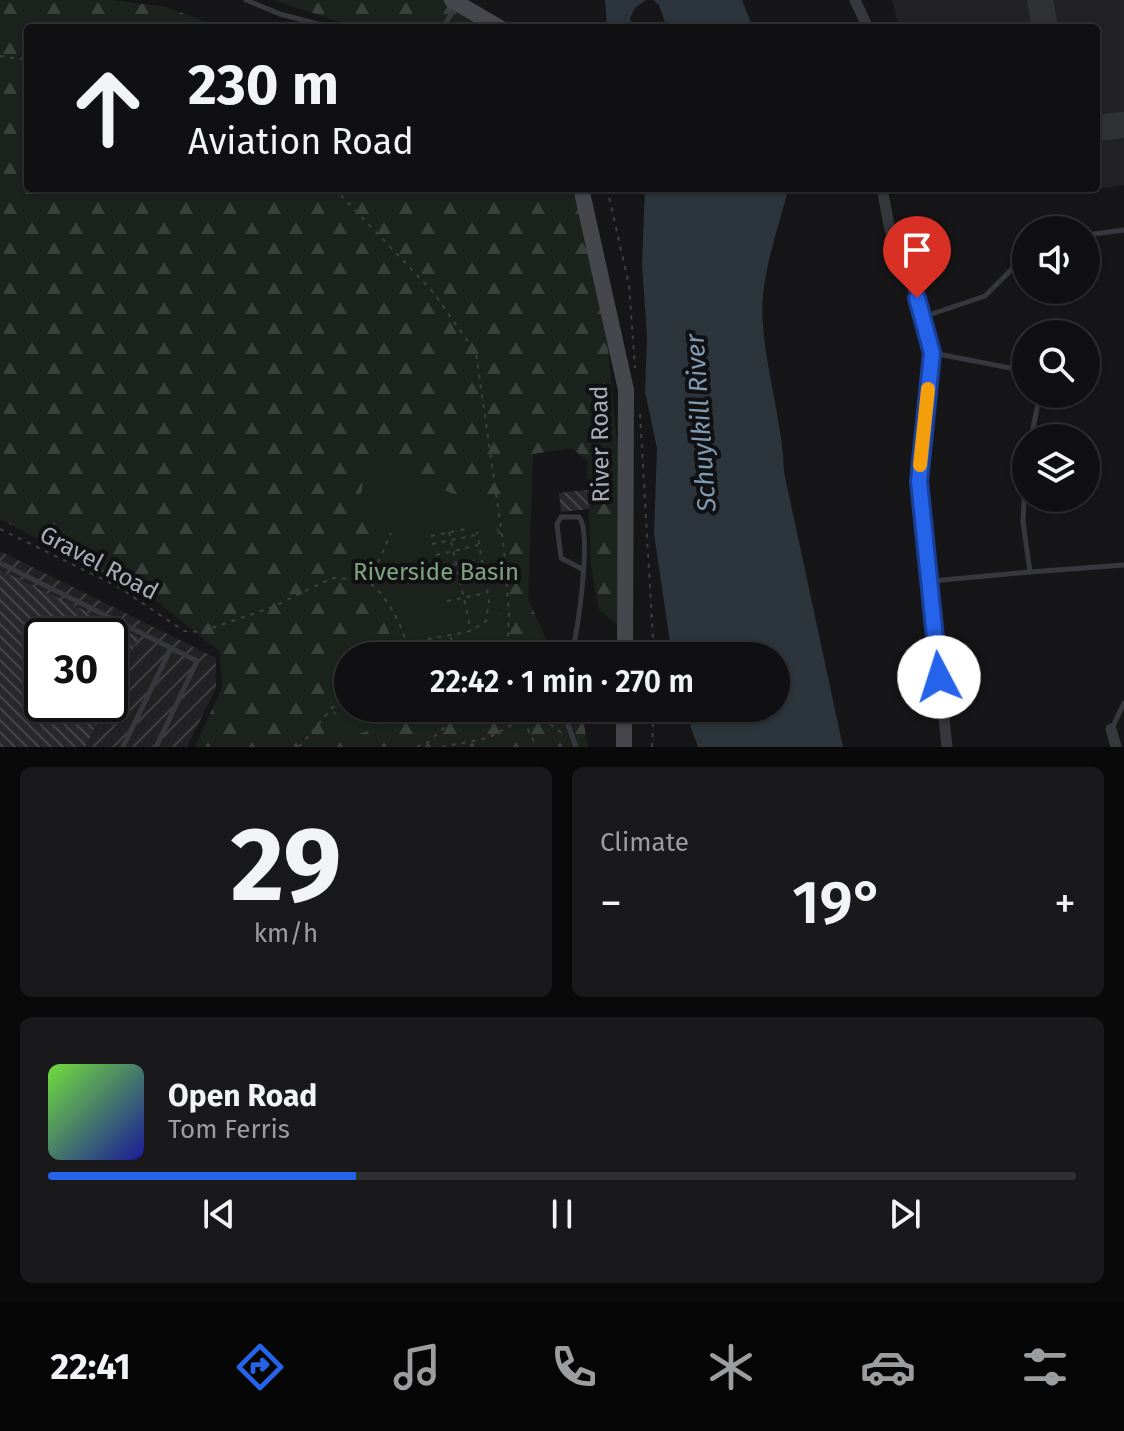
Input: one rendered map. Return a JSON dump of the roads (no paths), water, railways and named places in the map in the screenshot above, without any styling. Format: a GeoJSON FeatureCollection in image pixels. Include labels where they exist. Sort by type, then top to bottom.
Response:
{"type":"FeatureCollection","features":[{"type":"Feature","properties":{"kind":"street"},"geometry":{"type":"LineString","coordinates":[[855,0],[866,24]]}},
{"type":"Feature","properties":{"kind":"street"},"geometry":{"type":"LineString","coordinates":[[455,2],[493,24]]}},
{"type":"Feature","properties":{"kind":"street","name":"River Road"},"geometry":{"type":"LineString","coordinates":[[582,192],[626,390],[625,642]]}},
{"type":"Feature","properties":{"kind":"street"},"geometry":{"type":"LineString","coordinates":[[883,192],[890,230],[932,353],[919,481],[947,747]]}},
{"type":"Feature","properties":{"kind":"street"},"geometry":{"type":"LineString","coordinates":[[624,722],[624,747]]}},
{"type":"Feature","properties":{"kind":"street"},"geometry":{"type":"LineString","coordinates":[[1111,729],[1116,747]]}},
{"type":"Feature","properties":{"kind":"lane"},"geometry":{"type":"LineString","coordinates":[[246,0],[280,14],[318,24]]}},
{"type":"Feature","properties":{"kind":"lane"},"geometry":{"type":"LineString","coordinates":[[445,24],[455,2]]}},
{"type":"Feature","properties":{"kind":"lane"},"geometry":{"type":"LineString","coordinates":[[1100,233],[1124,230]]}},
{"type":"Feature","properties":{"kind":"lane"},"geometry":{"type":"LineString","coordinates":[[922,317],[985,296],[1012,269]]}},
{"type":"Feature","properties":{"kind":"lane"},"geometry":{"type":"LineString","coordinates":[[932,353],[1012,368]]}},
{"type":"Feature","properties":{"kind":"lane"},"geometry":{"type":"LineString","coordinates":[[1023,512],[1030,572]]}},
{"type":"Feature","properties":{"kind":"lane"},"geometry":{"type":"LineString","coordinates":[[576,642],[582,569],[583,521],[579,517],[561,517],[557,524],[561,558],[582,569]]}},
{"type":"Feature","properties":{"kind":"lane"},"geometry":{"type":"LineString","coordinates":[[0,563],[197,661],[156,747]]}},
{"type":"Feature","properties":{"kind":"lane"},"geometry":{"type":"LineString","coordinates":[[930,581],[1124,565]]}},
{"type":"Feature","properties":{"kind":"lane"},"geometry":{"type":"LineString","coordinates":[[123,747],[171,648]]}},
{"type":"Feature","properties":{"kind":"lane"},"geometry":{"type":"LineString","coordinates":[[1111,729],[1124,703]]}},
{"type":"Feature","properties":{"kind":"lane"},"geometry":{"type":"LineString","coordinates":[[567,722],[575,745]]}},
{"type":"Feature","properties":{"kind":"water"},"geometry":{"type":"Polygon","coordinates":[[[605,0],[646,0],[635,8],[630,18],[632,24],[607,24],[605,0]]]}},
{"type":"Feature","properties":{"kind":"water"},"geometry":{"type":"Polygon","coordinates":[[[653,0],[742,0],[751,24],[666,24],[659,5],[653,0]]]}},
{"type":"Feature","properties":{"kind":"water","name":"Schuylkill River"},"geometry":{"type":"Polygon","coordinates":[[[645,192],[788,192],[765,282],[764,337],[780,428],[784,472],[843,747],[698,747],[689,722],[790,722],[790,642],[670,642],[654,534],[657,448],[645,392],[647,336],[642,265],[645,192]]]}},
{"type":"Feature","properties":{"kind":"park label","name":"Riverside Basin"},"geometry":{"type":"Point","coordinates":[436,572]}}]}
